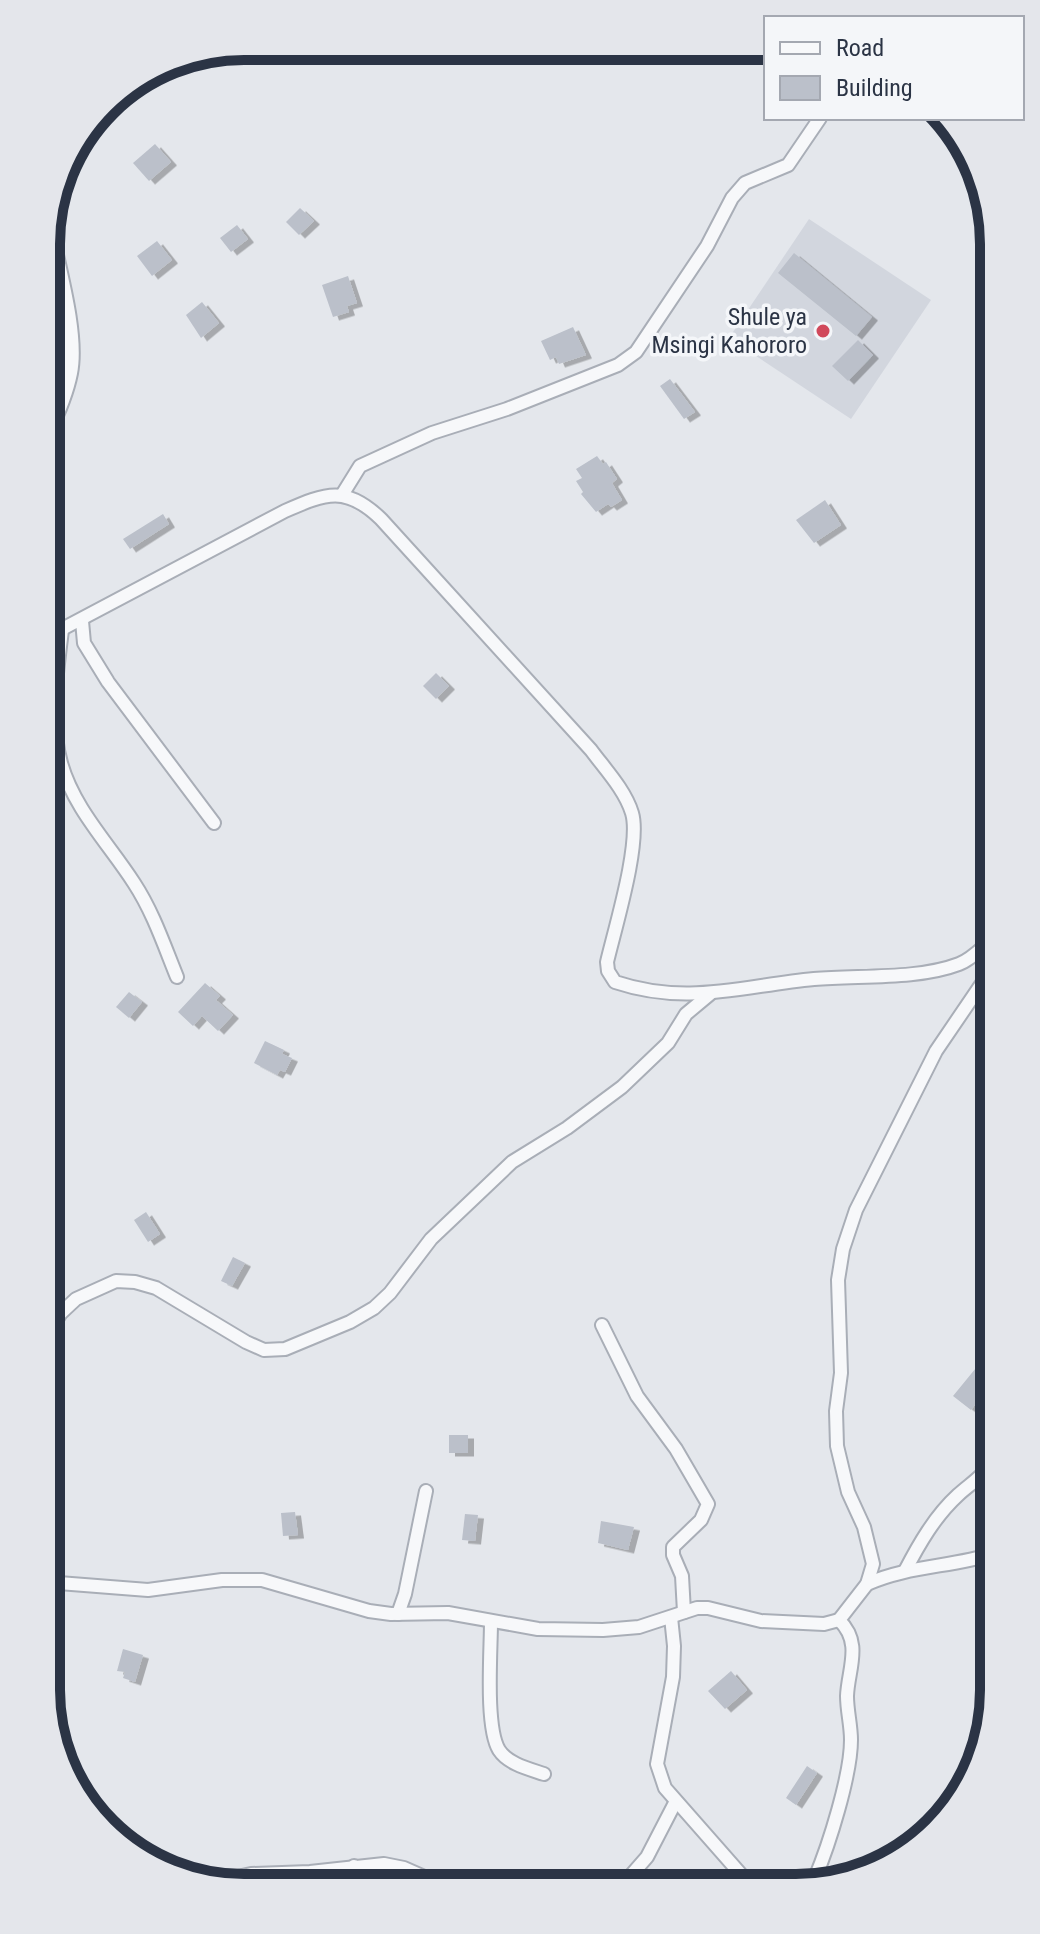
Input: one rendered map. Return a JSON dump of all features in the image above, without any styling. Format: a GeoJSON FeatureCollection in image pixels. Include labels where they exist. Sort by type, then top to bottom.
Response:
{"type":"FeatureCollection","features":[{"type":"Feature","properties":{"kind":"street"},"geometry":{"type":"LineString","coordinates":[[342,495],[360,466],[432,433],[507,409],[618,365],[636,352],[707,246],[732,198],[745,183],[773,174],[788,165],[819,120]]}},
{"type":"Feature","properties":{"kind":"street"},"geometry":{"type":"LineString","coordinates":[[60,280],[68,318],[70,371],[60,398]]}},
{"type":"Feature","properties":{"kind":"street"},"geometry":{"type":"LineString","coordinates":[[60,648],[62,630],[163,574],[285,511],[320,496],[342,495],[365,504],[381,519],[591,750],[617,786],[632,814],[633,835],[630,865],[607,962],[608,971],[615,982],[663,994],[710,994],[812,979],[931,972],[962,963],[980,949]]}},
{"type":"Feature","properties":{"kind":"street"},"geometry":{"type":"LineString","coordinates":[[82,621],[84,643],[108,682],[214,823]]}},
{"type":"Feature","properties":{"kind":"street"},"geometry":{"type":"LineString","coordinates":[[60,757],[85,813],[146,903],[177,977]]}},
{"type":"Feature","properties":{"kind":"street"},"geometry":{"type":"LineString","coordinates":[[60,1583],[148,1590],[222,1580],[262,1580],[369,1611],[448,1613],[538,1629],[619,1630],[708,1608],[761,1621],[824,1624],[839,1620],[867,1584],[873,1564],[870,1546],[848,1492],[837,1446],[836,1411],[841,1373],[838,1280],[843,1249],[856,1210],[936,1051],[980,986]]}},
{"type":"Feature","properties":{"kind":"street"},"geometry":{"type":"LineString","coordinates":[[60,1315],[76,1299],[116,1281],[156,1288],[264,1350],[285,1349],[350,1322],[374,1308],[390,1293],[431,1239],[512,1162],[567,1128],[622,1087],[668,1043],[686,1014],[710,994]]}},
{"type":"Feature","properties":{"kind":"street"},"geometry":{"type":"LineString","coordinates":[[602,1325],[637,1396],[676,1449],[708,1504],[701,1520],[673,1547],[682,1576],[684,1612]]}},
{"type":"Feature","properties":{"kind":"street"},"geometry":{"type":"LineString","coordinates":[[905,1571],[930,1528],[959,1494],[980,1477]]}},
{"type":"Feature","properties":{"kind":"street"},"geometry":{"type":"LineString","coordinates":[[398,1614],[426,1491]]}},
{"type":"Feature","properties":{"kind":"street"},"geometry":{"type":"LineString","coordinates":[[867,1584],[892,1573],[980,1558]]}},
{"type":"Feature","properties":{"kind":"street"},"geometry":{"type":"LineString","coordinates":[[671,1617],[673,1677],[657,1764],[665,1788],[741,1874]]}},
{"type":"Feature","properties":{"kind":"street"},"geometry":{"type":"LineString","coordinates":[[817,1872],[849,1770],[851,1741],[847,1695],[854,1662],[851,1636],[839,1620]]}},
{"type":"Feature","properties":{"kind":"street"},"geometry":{"type":"LineString","coordinates":[[491,1622],[491,1693],[495,1738],[507,1758],[544,1774]]}},
{"type":"Feature","properties":{"kind":"street"},"geometry":{"type":"LineString","coordinates":[[632,1874],[647,1857],[676,1801]]}},
{"type":"Feature","properties":{"kind":"street"},"geometry":{"type":"LineString","coordinates":[[251,1874],[310,1872],[384,1864],[418,1874]]}},
{"type":"Feature","properties":{"kind":"street"},"geometry":{"type":"LineString","coordinates":[[350,1874],[354,1866]]}},
{"type":"Feature","properties":{"kind":"shaded area"},"geometry":{"type":"Polygon","coordinates":[[[809,219],[931,300],[851,419],[729,338],[809,219]]]}},
{"type":"Feature","properties":{"kind":"building"},"geometry":{"type":"Polygon","coordinates":[[[155,144],[171,162],[149,181],[133,163],[155,144]]]}},
{"type":"Feature","properties":{"kind":"building"},"geometry":{"type":"Polygon","coordinates":[[[300,208],[314,221],[299,235],[286,222],[300,208]]]}},
{"type":"Feature","properties":{"kind":"building"},"geometry":{"type":"Polygon","coordinates":[[[237,225],[248,239],[231,252],[220,238],[237,225]]]}},
{"type":"Feature","properties":{"kind":"building"},"geometry":{"type":"Polygon","coordinates":[[[157,241],[172,260],[152,276],[137,256],[157,241]]]}},
{"type":"Feature","properties":{"kind":"building"},"geometry":{"type":"Polygon","coordinates":[[[794,253],[872,317],[856,336],[778,273],[794,253]]]}},
{"type":"Feature","properties":{"kind":"building"},"geometry":{"type":"Polygon","coordinates":[[[348,276],[357,303],[347,306],[349,312],[333,317],[322,285],[348,276]]]}},
{"type":"Feature","properties":{"kind":"building"},"geometry":{"type":"Polygon","coordinates":[[[202,302],[219,323],[201,338],[186,315],[202,302]]]}},
{"type":"Feature","properties":{"kind":"building"},"geometry":{"type":"Polygon","coordinates":[[[573,327],[586,355],[559,364],[556,357],[550,360],[541,341],[573,327]]]}},
{"type":"Feature","properties":{"kind":"building"},"geometry":{"type":"Polygon","coordinates":[[[858,340],[873,355],[848,381],[832,366],[858,340]]]}},
{"type":"Feature","properties":{"kind":"building"},"geometry":{"type":"Polygon","coordinates":[[[670,379],[695,412],[684,419],[660,386],[670,379]]]}},
{"type":"Feature","properties":{"kind":"building"},"geometry":{"type":"Polygon","coordinates":[[[597,456],[603,464],[606,462],[617,479],[612,483],[622,500],[596,512],[581,494],[583,492],[576,481],[582,478],[576,469],[597,456]]]}},
{"type":"Feature","properties":{"kind":"building"},"geometry":{"type":"Polygon","coordinates":[[[825,500],[841,525],[814,543],[796,520],[825,500]]]}},
{"type":"Feature","properties":{"kind":"building"},"geometry":{"type":"Polygon","coordinates":[[[163,514],[169,524],[130,549],[123,539],[163,514]]]}},
{"type":"Feature","properties":{"kind":"building"},"geometry":{"type":"Polygon","coordinates":[[[436,673],[449,686],[436,699],[423,686],[436,673]]]}},
{"type":"Feature","properties":{"kind":"building"},"geometry":{"type":"Polygon","coordinates":[[[205,983],[220,996],[216,1000],[233,1015],[218,1031],[202,1016],[193,1026],[178,1012],[205,983]]]}},
{"type":"Feature","properties":{"kind":"building"},"geometry":{"type":"Polygon","coordinates":[[[129,992],[142,1002],[129,1018],[116,1007],[129,992]]]}},
{"type":"Feature","properties":{"kind":"building"},"geometry":{"type":"Polygon","coordinates":[[[265,1041],[284,1050],[282,1054],[292,1058],[285,1072],[280,1070],[277,1075],[254,1063],[265,1041]]]}},
{"type":"Feature","properties":{"kind":"building"},"geometry":{"type":"Polygon","coordinates":[[[146,1212],[160,1234],[148,1242],[134,1220],[146,1212]]]}},
{"type":"Feature","properties":{"kind":"building"},"geometry":{"type":"Polygon","coordinates":[[[233,1257],[245,1263],[232,1286],[221,1281],[233,1257]]]}},
{"type":"Feature","properties":{"kind":"building"},"geometry":{"type":"Polygon","coordinates":[[[980,1363],[980,1398],[971,1410],[953,1396],[980,1363]]]}},
{"type":"Feature","properties":{"kind":"building"},"geometry":{"type":"Polygon","coordinates":[[[449,1435],[468,1435],[468,1453],[449,1453],[449,1435]]]}},
{"type":"Feature","properties":{"kind":"building"},"geometry":{"type":"Polygon","coordinates":[[[295,1512],[298,1535],[283,1536],[281,1513],[295,1512]]]}},
{"type":"Feature","properties":{"kind":"building"},"geometry":{"type":"Polygon","coordinates":[[[465,1514],[478,1515],[475,1541],[462,1540],[465,1514]]]}},
{"type":"Feature","properties":{"kind":"building"},"geometry":{"type":"Polygon","coordinates":[[[601,1521],[634,1527],[628,1550],[598,1543],[601,1521]]]}},
{"type":"Feature","properties":{"kind":"building"},"geometry":{"type":"Polygon","coordinates":[[[123,1649],[143,1655],[135,1682],[123,1678],[125,1672],[117,1671],[123,1649]]]}},
{"type":"Feature","properties":{"kind":"building"},"geometry":{"type":"Polygon","coordinates":[[[731,1671],[747,1690],[725,1709],[708,1691],[731,1671]]]}},
{"type":"Feature","properties":{"kind":"building"},"geometry":{"type":"Polygon","coordinates":[[[807,1766],[817,1773],[796,1805],[786,1798],[807,1766]]]}},
{"type":"Feature","properties":{"kind":"place","name":"Shule ya Msingi Kahororo"},"geometry":{"type":"Point","coordinates":[823,331]}}]}
